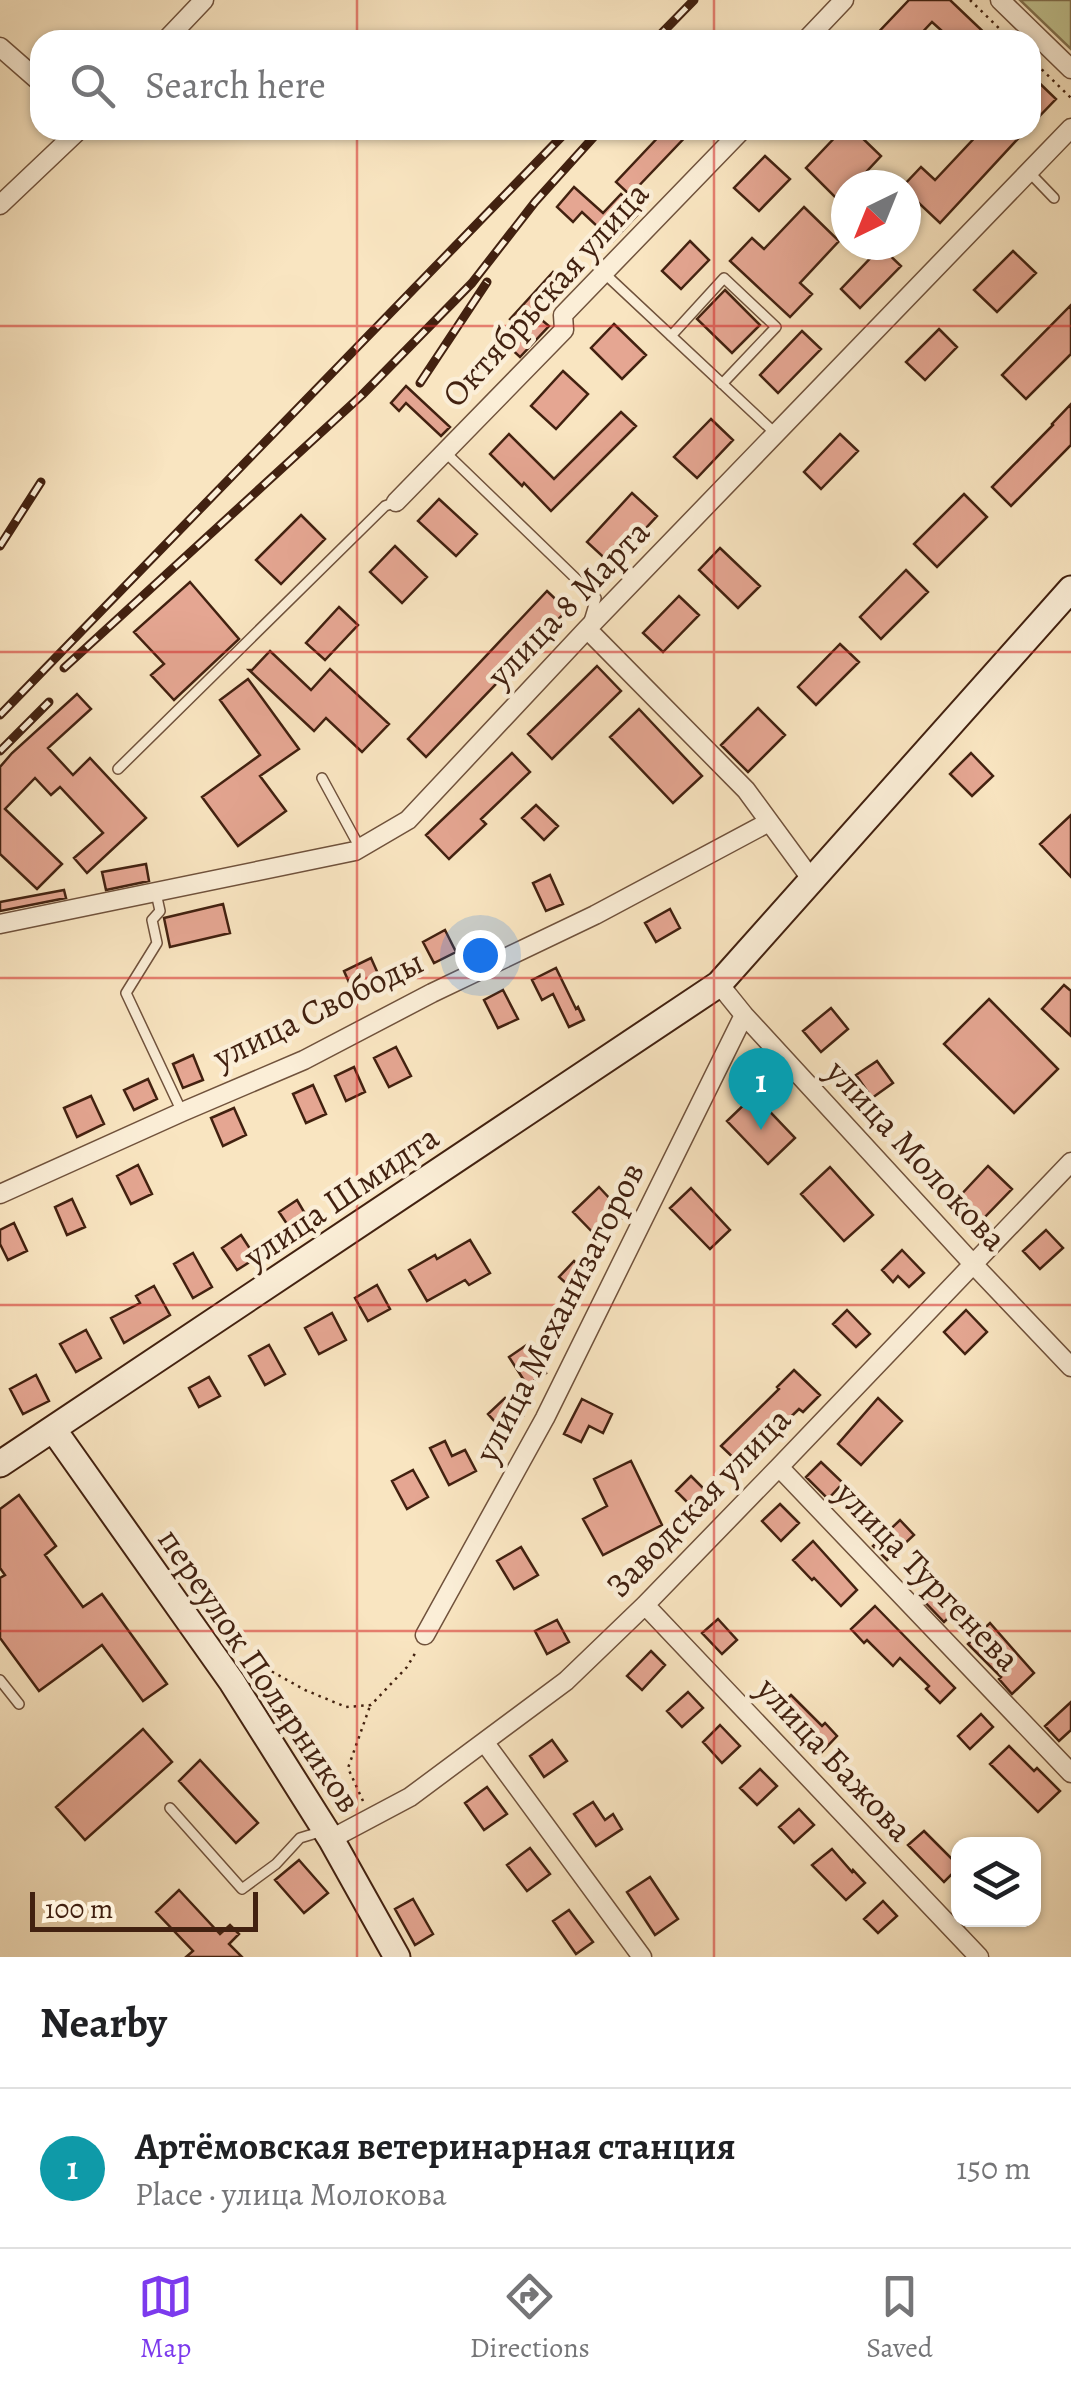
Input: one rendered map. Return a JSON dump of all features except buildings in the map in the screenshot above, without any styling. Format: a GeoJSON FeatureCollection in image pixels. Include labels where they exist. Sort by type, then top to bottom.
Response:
{"type":"FeatureCollection","features":[{"type":"Feature","properties":{"kind":"street"},"geometry":{"type":"LineString","coordinates":[[176,30],[204,0]]}},
{"type":"Feature","properties":{"kind":"street"},"geometry":{"type":"LineString","coordinates":[[816,30],[844,0]]}},
{"type":"Feature","properties":{"kind":"street"},"geometry":{"type":"LineString","coordinates":[[1000,0],[1031,30]]}},
{"type":"Feature","properties":{"kind":"street"},"geometry":{"type":"LineString","coordinates":[[1041,40],[1071,69]]}},
{"type":"Feature","properties":{"kind":"street"},"geometry":{"type":"LineString","coordinates":[[0,47],[30,73]]}},
{"type":"Feature","properties":{"kind":"street","name":"улица 8 Марта"},"geometry":{"type":"LineString","coordinates":[[0,924],[336,855],[360,848],[408,820],[1071,128]]}},
{"type":"Feature","properties":{"kind":"street"},"geometry":{"type":"LineString","coordinates":[[0,205],[68,140]]}},
{"type":"Feature","properties":{"kind":"street","name":"Октябрьская улица"},"geometry":{"type":"LineString","coordinates":[[396,502],[564,330],[562,315],[732,140]]}},
{"type":"Feature","properties":{"kind":"street"},"geometry":{"type":"LineString","coordinates":[[719,984],[1071,588]]}},
{"type":"Feature","properties":{"kind":"street"},"geometry":{"type":"LineString","coordinates":[[588,628],[746,790],[812,880]]}},
{"type":"Feature","properties":{"kind":"street","name":"улица Свободы"},"geometry":{"type":"LineString","coordinates":[[0,1194],[304,1060],[432,993],[596,915],[769,822]]}},
{"type":"Feature","properties":{"kind":"street","name":"улица Молокова"},"geometry":{"type":"LineString","coordinates":[[719,984],[1071,1367]]}},
{"type":"Feature","properties":{"kind":"street","name":"улица Шмидта"},"geometry":{"type":"LineString","coordinates":[[0,1464],[719,984]]}},
{"type":"Feature","properties":{"kind":"street","name":"улица Механизаторов"},"geometry":{"type":"LineString","coordinates":[[425,1636],[545,1418],[744,1015]]}},
{"type":"Feature","properties":{"kind":"street","name":"Заводская улица"},"geometry":{"type":"LineString","coordinates":[[328,1834],[410,1797],[566,1681],[645,1605],[1071,1162]]}},
{"type":"Feature","properties":{"kind":"street","name":"переулок Полярников"},"geometry":{"type":"LineString","coordinates":[[53,1430],[232,1682],[328,1834],[397,1957]]}},
{"type":"Feature","properties":{"kind":"street","name":"улица Тургенева"},"geometry":{"type":"LineString","coordinates":[[779,1467],[1071,1773]]}},
{"type":"Feature","properties":{"kind":"street","name":"улица Бажова"},"geometry":{"type":"LineString","coordinates":[[645,1605],[979,1957]]}},
{"type":"Feature","properties":{"kind":"street"},"geometry":{"type":"LineString","coordinates":[[485,1743],[642,1957]]}},
{"type":"Feature","properties":{"kind":"lane"},"geometry":{"type":"LineString","coordinates":[[1028,172],[1054,198]]}},
{"type":"Feature","properties":{"kind":"lane"},"geometry":{"type":"LineString","coordinates":[[604,273],[776,434]]}},
{"type":"Feature","properties":{"kind":"lane"},"geometry":{"type":"LineString","coordinates":[[671,336],[724,278],[776,327],[722,384]]}},
{"type":"Feature","properties":{"kind":"lane"},"geometry":{"type":"LineString","coordinates":[[445,452],[596,598],[588,628]]}},
{"type":"Feature","properties":{"kind":"lane"},"geometry":{"type":"LineString","coordinates":[[118,768],[385,506],[396,502]]}},
{"type":"Feature","properties":{"kind":"lane"},"geometry":{"type":"LineString","coordinates":[[322,778],[360,848]]}},
{"type":"Feature","properties":{"kind":"lane"},"geometry":{"type":"LineString","coordinates":[[156,892],[160,912],[152,920],[157,943],[126,993],[182,1112]]}},
{"type":"Feature","properties":{"kind":"lane"},"geometry":{"type":"LineString","coordinates":[[0,1680],[19,1704]]}},
{"type":"Feature","properties":{"kind":"lane"},"geometry":{"type":"LineString","coordinates":[[170,1808],[242,1889],[276,1864],[300,1838],[328,1834]]}},
{"type":"Feature","properties":{"kind":"path"},"geometry":{"type":"LineString","coordinates":[[970,0],[1001,30]]}},
{"type":"Feature","properties":{"kind":"path"},"geometry":{"type":"LineString","coordinates":[[1041,69],[1071,98]]}},
{"type":"Feature","properties":{"kind":"path"},"geometry":{"type":"LineString","coordinates":[[370,1818],[348,1768],[371,1705],[407,1668],[425,1636]]}},
{"type":"Feature","properties":{"kind":"path"},"geometry":{"type":"LineString","coordinates":[[232,1682],[262,1666],[346,1707],[371,1705]]}},
{"type":"Feature","properties":{"kind":"green space"},"geometry":{"type":"Polygon","coordinates":[[[1020,0],[1071,0],[1071,49],[1020,0]]]}},
{"type":"Feature","properties":{"kind":"railway"},"geometry":{"type":"LineString","coordinates":[[665,30],[694,0]]}},
{"type":"Feature","properties":{"kind":"railway"},"geometry":{"type":"LineString","coordinates":[[0,715],[558,140]]}},
{"type":"Feature","properties":{"kind":"railway"},"geometry":{"type":"LineString","coordinates":[[64,668],[362,395],[472,283],[535,202],[591,140]]}},
{"type":"Feature","properties":{"kind":"railway"},"geometry":{"type":"LineString","coordinates":[[420,383],[487,282]]}},
{"type":"Feature","properties":{"kind":"railway"},"geometry":{"type":"LineString","coordinates":[[0,546],[41,482]]}},
{"type":"Feature","properties":{"kind":"railway"},"geometry":{"type":"LineString","coordinates":[[0,751],[49,702]]}},
{"type":"Feature","properties":{"kind":"place","name":"Артёмовская ветеринарная станция"},"geometry":{"type":"Point","coordinates":[761,1130]}}]}
